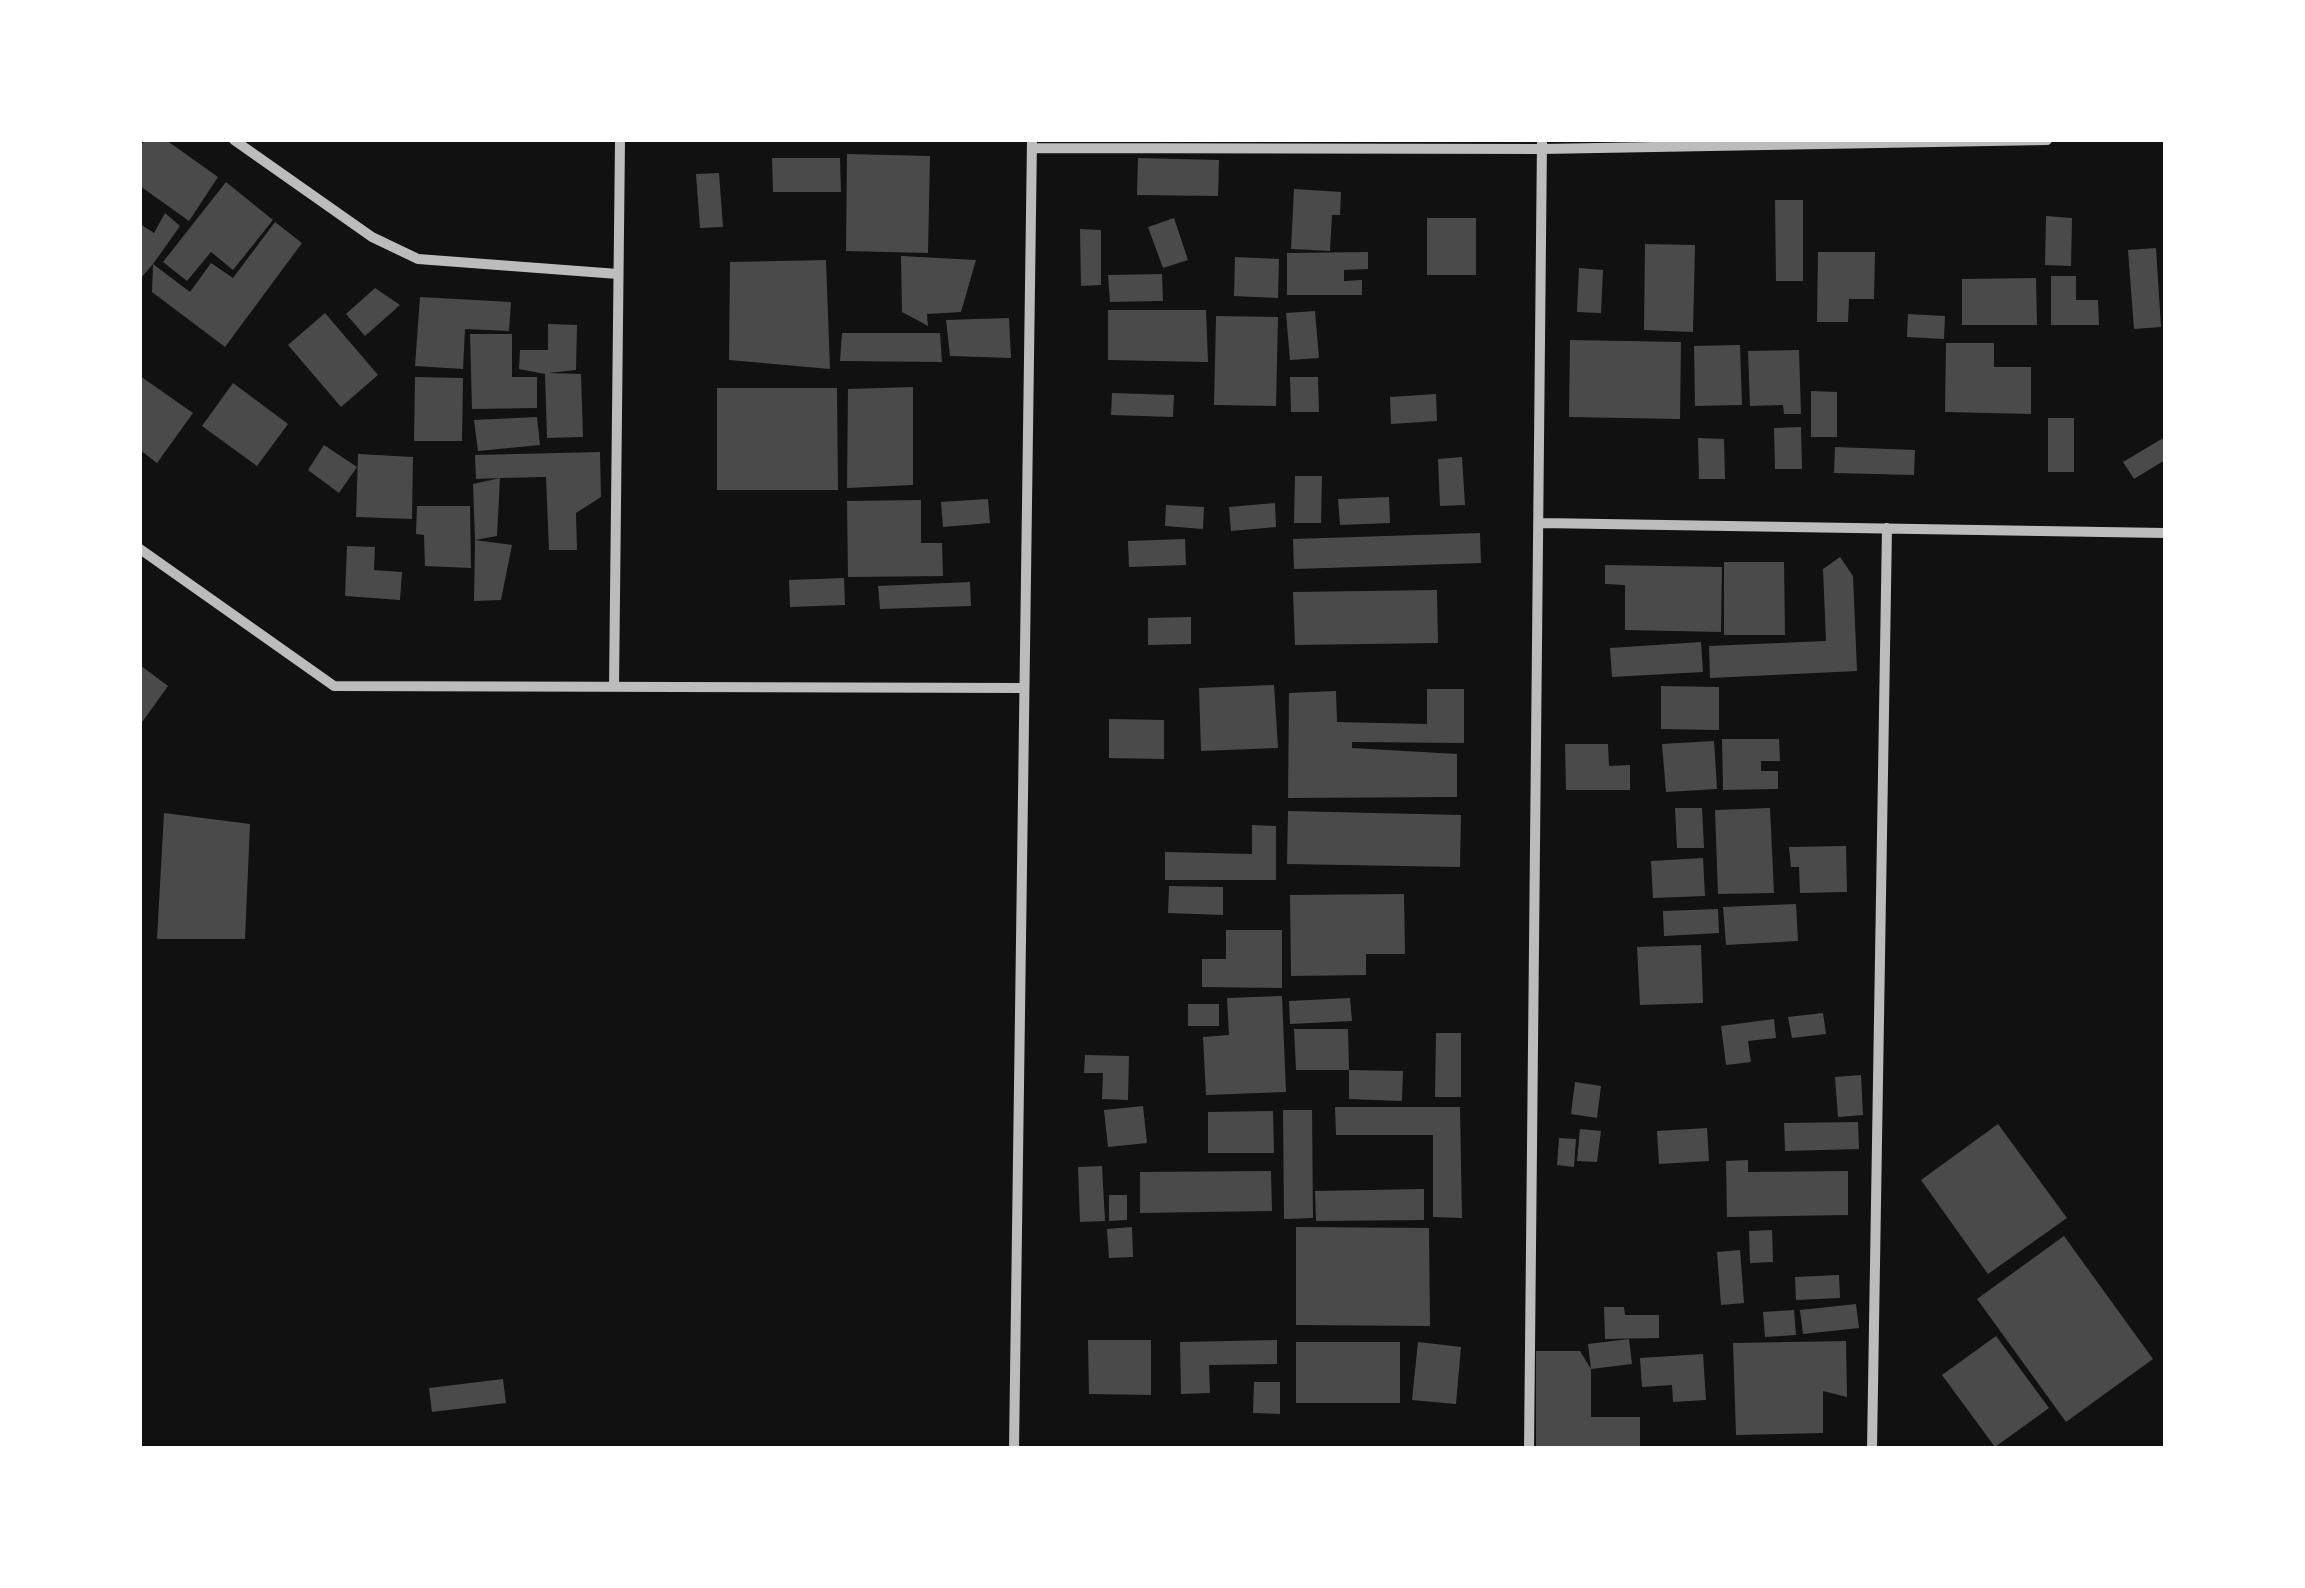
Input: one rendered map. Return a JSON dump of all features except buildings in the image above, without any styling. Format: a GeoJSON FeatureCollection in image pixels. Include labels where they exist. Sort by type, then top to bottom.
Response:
{"type":"FeatureCollection","features":[{"type":"Feature","properties":{"kind":"street"},"geometry":{"type":"LineString","coordinates":[[234,140],[372,238],[418,259],[618,274]]}},
{"type":"Feature","properties":{"kind":"street"},"geometry":{"type":"LineString","coordinates":[[614,687],[620,140]]}},
{"type":"Feature","properties":{"kind":"street"},"geometry":{"type":"LineString","coordinates":[[1014,1448],[1032,144],[2047,140]]}},
{"type":"Feature","properties":{"kind":"street"},"geometry":{"type":"LineString","coordinates":[[1529,1448],[1542,144]]}},
{"type":"Feature","properties":{"kind":"street"},"geometry":{"type":"LineString","coordinates":[[1541,522],[2165,533]]}},
{"type":"Feature","properties":{"kind":"street"},"geometry":{"type":"LineString","coordinates":[[1872,1448],[1887,528]]}},
{"type":"Feature","properties":{"kind":"street"},"geometry":{"type":"LineString","coordinates":[[140,549],[334,686],[1024,688]]}}]}
